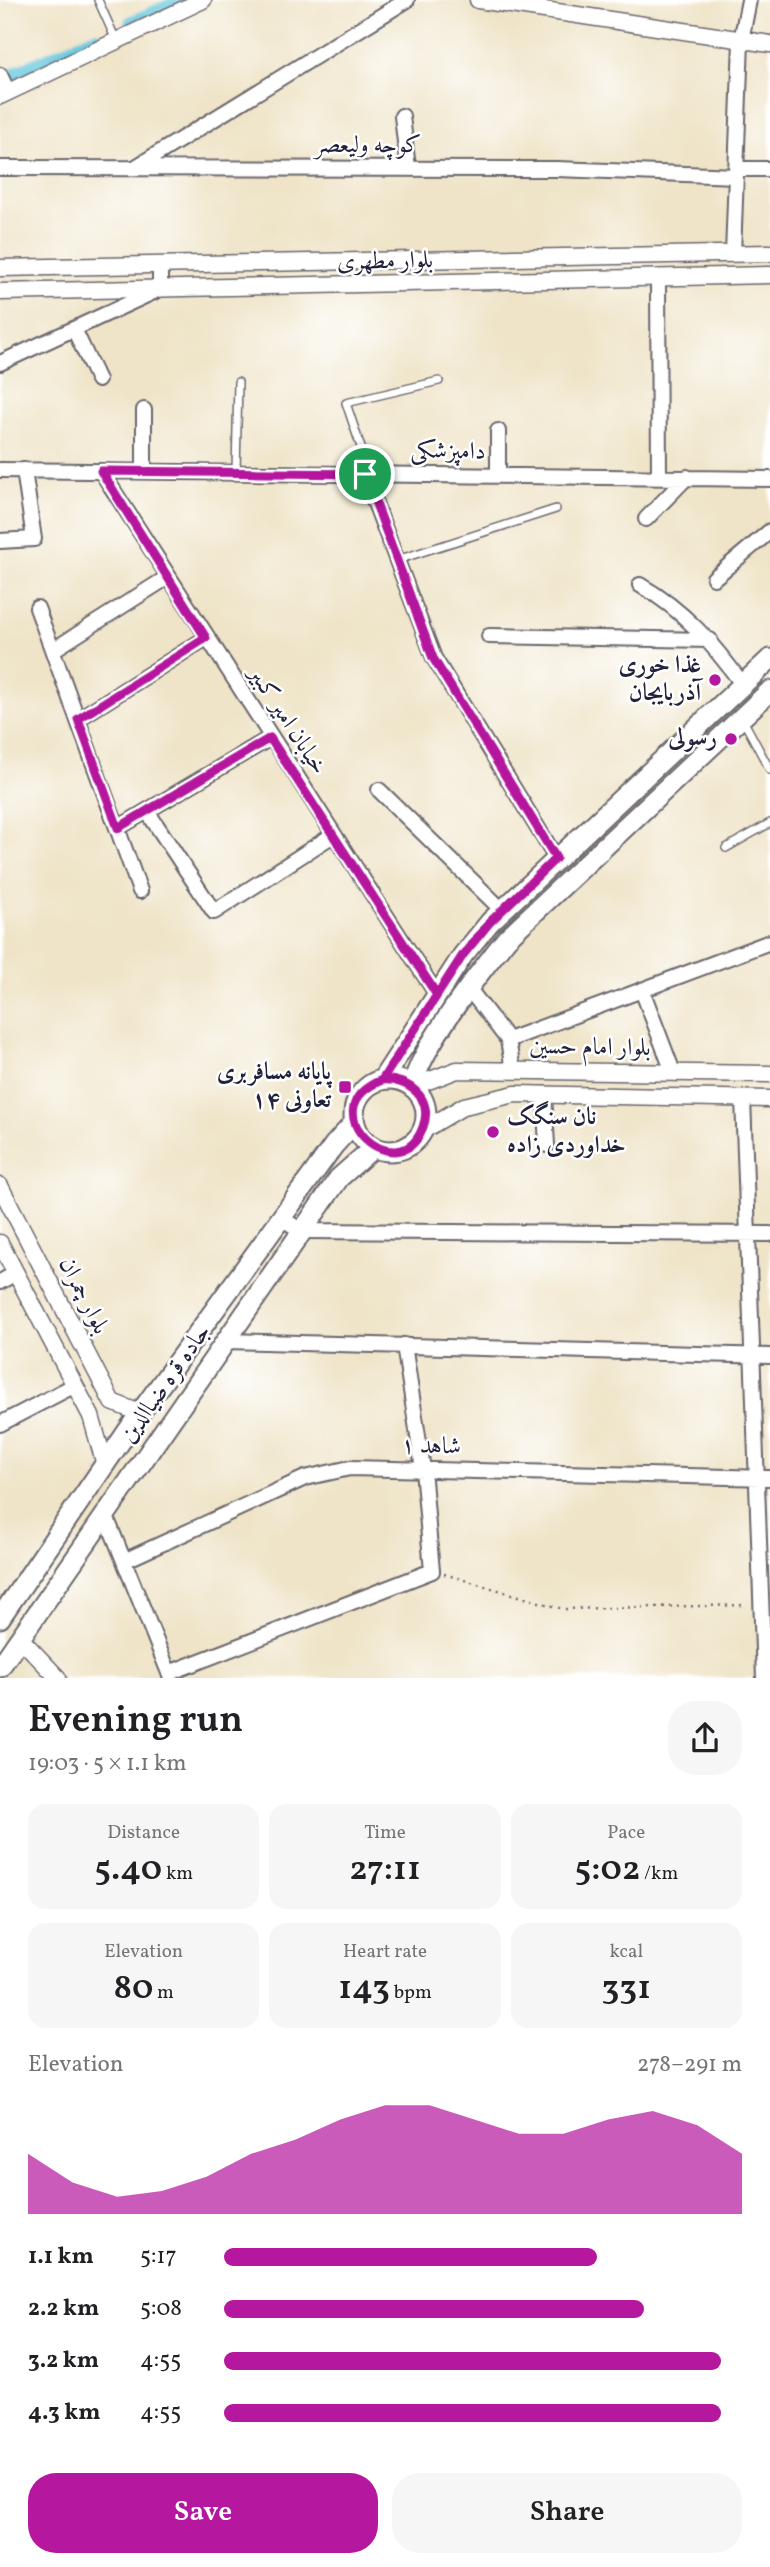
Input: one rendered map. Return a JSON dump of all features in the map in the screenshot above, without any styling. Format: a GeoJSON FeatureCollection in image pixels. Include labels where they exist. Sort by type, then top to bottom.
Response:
{"type":"FeatureCollection","features":[{"type":"Feature","properties":{"kind":"main road"},"geometry":{"type":"LineString","coordinates":[[382,1080],[403,1082],[412,1087],[425,1107],[422,1131],[407,1147],[396,1150],[374,1147],[358,1133],[354,1111],[363,1091],[382,1080],[463,955],[502,909],[770,659]]}},
{"type":"Feature","properties":{"kind":"main road"},"geometry":{"type":"LineString","coordinates":[[412,1087],[417,1066],[507,938],[770,691]]}},
{"type":"Feature","properties":{"kind":"main road","name":"جاده قره ضیاالدین"},"geometry":{"type":"LineString","coordinates":[[1,1615],[140,1413],[334,1145],[355,1123]]}},
{"type":"Feature","properties":{"kind":"main road","name":"جاده قره ضیاالدین"},"geometry":{"type":"LineString","coordinates":[[4,1662],[339,1178],[374,1147]]}},
{"type":"Feature","properties":{"kind":"street"},"geometry":{"type":"LineString","coordinates":[[0,75],[4,94],[203,0]]}},
{"type":"Feature","properties":{"kind":"street"},"geometry":{"type":"LineString","coordinates":[[134,168],[407,0]]}},
{"type":"Feature","properties":{"kind":"street"},"geometry":{"type":"LineString","coordinates":[[478,0],[770,44]]}},
{"type":"Feature","properties":{"kind":"street"},"geometry":{"type":"LineString","coordinates":[[733,254],[741,41],[749,0]]}},
{"type":"Feature","properties":{"kind":"street"},"geometry":{"type":"LineString","coordinates":[[402,116],[408,169]]}},
{"type":"Feature","properties":{"kind":"street","name":"کوچه ولیعصر"},"geometry":{"type":"LineString","coordinates":[[0,167],[557,169],[736,173],[770,169]]}},
{"type":"Feature","properties":{"kind":"street","name":"بلوار مطهری"},"geometry":{"type":"LineString","coordinates":[[0,268],[770,253]]}},
{"type":"Feature","properties":{"kind":"street"},"geometry":{"type":"LineString","coordinates":[[423,284],[424,260]]}},
{"type":"Feature","properties":{"kind":"street"},"geometry":{"type":"LineString","coordinates":[[0,363],[160,289],[160,265]]}},
{"type":"Feature","properties":{"kind":"street","name":"بلوار مطهری"},"geometry":{"type":"LineString","coordinates":[[0,292],[770,275]]}},
{"type":"Feature","properties":{"kind":"street"},"geometry":{"type":"LineString","coordinates":[[657,278],[659,477]]}},
{"type":"Feature","properties":{"kind":"street"},"geometry":{"type":"LineString","coordinates":[[74,329],[98,380]]}},
{"type":"Feature","properties":{"kind":"street"},"geometry":{"type":"LineString","coordinates":[[144,410],[144,471]]}},
{"type":"Feature","properties":{"kind":"street"},"geometry":{"type":"LineString","coordinates":[[498,431],[498,475]]}},
{"type":"Feature","properties":{"kind":"street","name":"دامپزشکی"},"geometry":{"type":"LineString","coordinates":[[0,470],[770,479]]}},
{"type":"Feature","properties":{"kind":"street"},"geometry":{"type":"LineString","coordinates":[[0,541],[34,539],[24,470]]}},
{"type":"Feature","properties":{"kind":"street","name":"خیابان امیر کبیر"},"geometry":{"type":"LineString","coordinates":[[101,471],[437,995]]}},
{"type":"Feature","properties":{"kind":"street"},"geometry":{"type":"LineString","coordinates":[[367,474],[433,658],[556,858]]}},
{"type":"Feature","properties":{"kind":"street"},"geometry":{"type":"LineString","coordinates":[[646,519],[687,477]]}},
{"type":"Feature","properties":{"kind":"street"},"geometry":{"type":"LineString","coordinates":[[714,578],[770,531]]}},
{"type":"Feature","properties":{"kind":"street"},"geometry":{"type":"LineString","coordinates":[[53,650],[168,577]]}},
{"type":"Feature","properties":{"kind":"street"},"geometry":{"type":"LineString","coordinates":[[640,585],[667,600],[710,640],[743,685]]}},
{"type":"Feature","properties":{"kind":"street"},"geometry":{"type":"LineString","coordinates":[[37,608],[140,891]]}},
{"type":"Feature","properties":{"kind":"street"},"geometry":{"type":"LineString","coordinates":[[489,636],[710,640]]}},
{"type":"Feature","properties":{"kind":"street"},"geometry":{"type":"LineString","coordinates":[[78,719],[206,638]]}},
{"type":"Feature","properties":{"kind":"street"},"geometry":{"type":"LineString","coordinates":[[118,828],[270,738]]}},
{"type":"Feature","properties":{"kind":"street"},"geometry":{"type":"LineString","coordinates":[[379,790],[502,909]]}},
{"type":"Feature","properties":{"kind":"street"},"geometry":{"type":"LineString","coordinates":[[147,811],[214,912],[333,835]]}},
{"type":"Feature","properties":{"kind":"street"},"geometry":{"type":"LineString","coordinates":[[508,1040],[770,942]]}},
{"type":"Feature","properties":{"kind":"street"},"geometry":{"type":"LineString","coordinates":[[469,989],[508,1040],[513,1070]]}},
{"type":"Feature","properties":{"kind":"street"},"geometry":{"type":"LineString","coordinates":[[642,990],[673,1072]]}},
{"type":"Feature","properties":{"kind":"street","name":"بلوار امام حسین"},"geometry":{"type":"LineString","coordinates":[[412,1087],[457,1070],[770,1074]]}},
{"type":"Feature","properties":{"kind":"street","name":"بلوار امام حسین"},"geometry":{"type":"LineString","coordinates":[[422,1131],[464,1106],[515,1094],[770,1099]]}},
{"type":"Feature","properties":{"kind":"street"},"geometry":{"type":"LineString","coordinates":[[544,1094],[547,1145]]}},
{"type":"Feature","properties":{"kind":"street"},"geometry":{"type":"LineString","coordinates":[[743,1098],[751,1356],[763,1478],[764,1678]]}},
{"type":"Feature","properties":{"kind":"street","name":"بلوار چمران"},"geometry":{"type":"LineString","coordinates":[[0,1185],[113,1402],[140,1413]]}},
{"type":"Feature","properties":{"kind":"street"},"geometry":{"type":"LineString","coordinates":[[281,1218],[302,1231],[770,1234]]}},
{"type":"Feature","properties":{"kind":"street","name":"بلوار چمران"},"geometry":{"type":"LineString","coordinates":[[0,1243],[91,1416],[105,1465]]}},
{"type":"Feature","properties":{"kind":"street"},"geometry":{"type":"LineString","coordinates":[[0,1282],[16,1273]]}},
{"type":"Feature","properties":{"kind":"street"},"geometry":{"type":"LineString","coordinates":[[226,1341],[770,1356]]}},
{"type":"Feature","properties":{"kind":"street"},"geometry":{"type":"LineString","coordinates":[[106,1514],[170,1676],[432,1571],[423,1469],[404,1345]]}},
{"type":"Feature","properties":{"kind":"street"},"geometry":{"type":"LineString","coordinates":[[0,1424],[75,1385]]}},
{"type":"Feature","properties":{"kind":"street","name":"شاهد ۱"},"geometry":{"type":"LineString","coordinates":[[124,1561],[305,1478],[350,1468],[763,1478]]}},
{"type":"Feature","properties":{"kind":"street"},"geometry":{"type":"LineString","coordinates":[[20,1638],[58,1678]]}},
{"type":"Feature","properties":{"kind":"lane"},"geometry":{"type":"LineString","coordinates":[[98,0],[116,40]]}},
{"type":"Feature","properties":{"kind":"lane"},"geometry":{"type":"LineString","coordinates":[[236,472],[238,382]]}},
{"type":"Feature","properties":{"kind":"lane"},"geometry":{"type":"LineString","coordinates":[[367,474],[346,402],[439,382]]}},
{"type":"Feature","properties":{"kind":"lane"},"geometry":{"type":"LineString","coordinates":[[397,560],[556,509]]}},
{"type":"Feature","properties":{"kind":"lane"},"geometry":{"type":"LineString","coordinates":[[742,718],[770,770]]}},
{"type":"Feature","properties":{"kind":"lane"},"geometry":{"type":"LineString","coordinates":[[726,848],[770,823]]}},
{"type":"Feature","properties":{"kind":"path"},"geometry":{"type":"LineString","coordinates":[[432,1571],[563,1609],[765,1605]]}},
{"type":"Feature","properties":{"kind":"waterway"},"geometry":{"type":"LineString","coordinates":[[131,23],[183,0]]}},
{"type":"Feature","properties":{"kind":"waterway"},"geometry":{"type":"LineString","coordinates":[[0,80],[96,38]]}},
{"type":"Feature","properties":{"kind":"place","name":"غذا خوری آذربایجان"},"geometry":{"type":"Point","coordinates":[715,680]}},
{"type":"Feature","properties":{"kind":"place","name":"رسولی"},"geometry":{"type":"Point","coordinates":[731,739]}},
{"type":"Feature","properties":{"kind":"place","name":"پایانه مسافربری تعاونی ۱۴"},"geometry":{"type":"Point","coordinates":[345,1087]}},
{"type":"Feature","properties":{"kind":"place","name":"نان سنگک خداوردی زاده"},"geometry":{"type":"Point","coordinates":[493,1132]}},
{"type":"Feature","properties":{"kind":"route"},"geometry":{"type":"LineString","coordinates":[[365,474],[101,471],[206,638],[78,719],[118,828],[270,738],[437,995],[382,1080],[392,1079],[412,1087],[425,1107],[426,1119],[422,1131],[407,1147],[396,1150],[374,1147],[358,1133],[354,1111],[357,1101],[371,1084],[382,1080],[463,955],[490,922],[556,858],[433,658],[365,474]]}}]}
